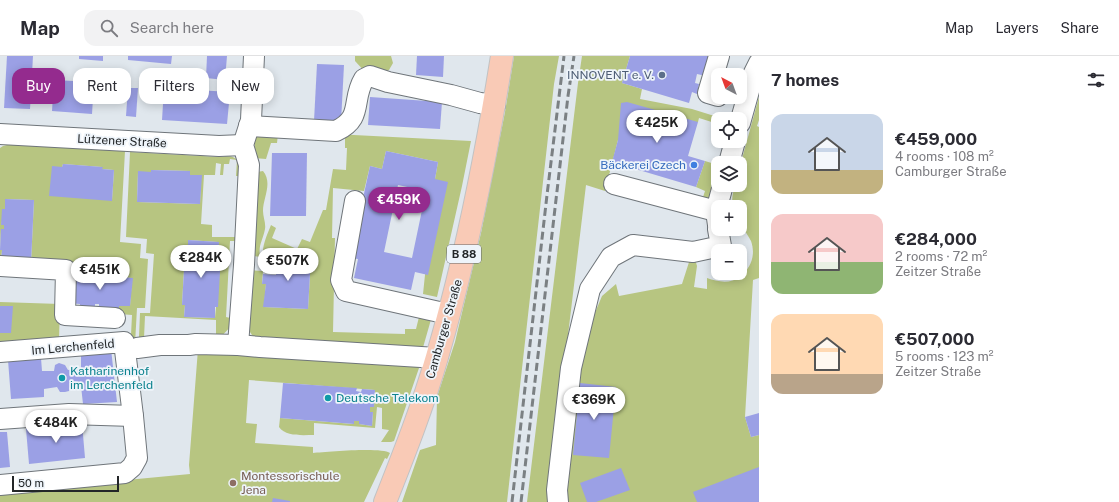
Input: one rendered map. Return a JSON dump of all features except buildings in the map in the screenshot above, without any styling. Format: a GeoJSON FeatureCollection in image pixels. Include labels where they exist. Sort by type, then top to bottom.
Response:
{"type":"FeatureCollection","features":[{"type":"Feature","properties":{"kind":"main road","name":"Camburger Straße"},"geometry":{"type":"LineString","coordinates":[[385,502],[411,435],[437,358],[464,252],[487,146],[502,56]]}},
{"type":"Feature","properties":{"kind":"street"},"geometry":{"type":"LineString","coordinates":[[238,345],[249,165],[246,136],[251,120],[254,56]]}},
{"type":"Feature","properties":{"kind":"street"},"geometry":{"type":"LineString","coordinates":[[715,68],[719,56]]}},
{"type":"Feature","properties":{"kind":"street"},"geometry":{"type":"LineString","coordinates":[[742,112],[754,73],[759,63]]}},
{"type":"Feature","properties":{"kind":"street","name":"Lützener Straße"},"geometry":{"type":"LineString","coordinates":[[0,134],[219,146],[246,136],[336,131],[343,128],[350,122],[355,113],[360,85],[364,79],[370,76],[388,82],[451,95],[480,103],[494,104]]}},
{"type":"Feature","properties":{"kind":"street"},"geometry":{"type":"LineString","coordinates":[[711,82],[708,92],[711,93]]}},
{"type":"Feature","properties":{"kind":"street"},"geometry":{"type":"LineString","coordinates":[[731,104],[741,112]]}},
{"type":"Feature","properties":{"kind":"street"},"geometry":{"type":"LineString","coordinates":[[614,184],[711,226]]}},
{"type":"Feature","properties":{"kind":"street"},"geometry":{"type":"LineString","coordinates":[[355,201],[341,280],[346,291],[448,314]]}},
{"type":"Feature","properties":{"kind":"street"},"geometry":{"type":"LineString","coordinates":[[558,502],[557,490],[571,368],[590,289],[611,257],[633,245],[693,252],[711,235]]}},
{"type":"Feature","properties":{"kind":"street"},"geometry":{"type":"LineString","coordinates":[[0,266],[66,270],[65,315],[115,318]]}},
{"type":"Feature","properties":{"kind":"street","name":"Im Lerchenfeld"},"geometry":{"type":"LineString","coordinates":[[0,352],[124,342],[137,458],[132,467],[124,473],[0,485]]}},
{"type":"Feature","properties":{"kind":"street"},"geometry":{"type":"LineString","coordinates":[[137,348],[160,345],[238,345],[437,358]]}},
{"type":"Feature","properties":{"kind":"street"},"geometry":{"type":"LineString","coordinates":[[0,419],[69,414],[133,416]]}},
{"type":"Feature","properties":{"kind":"green space"},"geometry":{"type":"Polygon","coordinates":[[[355,56],[391,56],[393,63],[389,70],[383,73],[367,74],[355,61],[355,56]]]}},
{"type":"Feature","properties":{"kind":"green space"},"geometry":{"type":"Polygon","coordinates":[[[514,56],[559,56],[554,84],[507,502],[402,502],[420,450],[436,445],[437,397],[455,342],[481,233],[505,112],[514,56]]]}},
{"type":"Feature","properties":{"kind":"green space"},"geometry":{"type":"Polygon","coordinates":[[[582,56],[630,56],[622,83],[642,89],[640,99],[692,109],[711,115],[711,122],[699,118],[698,122],[618,140],[605,191],[586,185],[548,502],[527,502],[582,56]]]}},
{"type":"Feature","properties":{"kind":"green space"},"geometry":{"type":"Polygon","coordinates":[[[759,97],[759,120],[757,126],[759,127],[759,278],[753,280],[745,417],[751,437],[759,435],[759,502],[566,502],[569,477],[565,457],[576,358],[602,296],[616,284],[619,296],[682,284],[690,259],[695,259],[697,266],[694,287],[707,289],[707,278],[715,281],[747,280],[747,270],[752,261],[753,251],[751,241],[747,234],[747,200],[732,199],[733,192],[747,192],[747,156],[743,156],[745,148],[747,148],[747,141],[759,97]]]}},
{"type":"Feature","properties":{"kind":"green space"},"geometry":{"type":"Polygon","coordinates":[[[256,130],[471,141],[437,297],[423,294],[438,162],[386,151],[382,169],[370,166],[364,191],[333,188],[332,238],[335,238],[333,332],[405,334],[405,329],[416,329],[420,313],[432,316],[422,351],[254,338],[248,329],[248,270],[263,271],[262,284],[266,284],[264,307],[308,309],[311,257],[292,256],[273,249],[271,260],[269,260],[263,255],[263,247],[271,225],[276,228],[272,238],[297,249],[302,239],[310,242],[323,210],[326,210],[333,169],[346,170],[347,148],[345,148],[345,138],[278,134],[277,143],[271,143],[266,159],[254,158],[251,150],[255,148],[254,142],[256,130]]]}},
{"type":"Feature","properties":{"kind":"green space"},"geometry":{"type":"Polygon","coordinates":[[[11,144],[125,151],[120,242],[141,244],[140,258],[148,259],[145,308],[137,308],[135,344],[133,344],[131,335],[132,315],[119,314],[119,306],[130,306],[132,278],[71,273],[31,263],[34,200],[5,199],[5,209],[1,225],[4,225],[4,229],[1,229],[0,250],[0,148],[3,146],[11,144]],[[63,164],[62,167],[112,200],[114,170],[102,169],[102,167],[63,164]]]}},
{"type":"Feature","properties":{"kind":"green space"},"geometry":{"type":"Polygon","coordinates":[[[130,152],[220,157],[231,156],[237,160],[230,159],[229,164],[224,164],[223,175],[220,175],[221,164],[216,163],[215,175],[204,175],[201,224],[212,225],[212,237],[240,237],[240,241],[230,241],[226,317],[235,319],[235,322],[216,342],[216,320],[145,316],[144,338],[139,337],[140,313],[150,313],[154,254],[146,253],[147,239],[126,237],[130,152]],[[151,170],[151,172],[138,172],[137,202],[200,204],[201,175],[190,175],[190,171],[151,170]],[[188,240],[188,252],[185,252],[182,305],[185,305],[184,317],[215,318],[221,254],[218,253],[218,242],[188,240]]]}},
{"type":"Feature","properties":{"kind":"green space"},"geometry":{"type":"Polygon","coordinates":[[[237,161],[239,166],[239,176],[236,176],[237,161]]]}},
{"type":"Feature","properties":{"kind":"green space"},"geometry":{"type":"Polygon","coordinates":[[[705,161],[711,163],[711,191],[708,202],[702,200],[705,191],[696,187],[705,161]]]}},
{"type":"Feature","properties":{"kind":"green space"},"geometry":{"type":"Polygon","coordinates":[[[263,171],[267,180],[267,191],[263,206],[265,229],[260,246],[260,257],[249,255],[257,172],[263,171]]]}},
{"type":"Feature","properties":{"kind":"green space"},"geometry":{"type":"Polygon","coordinates":[[[0,250],[2,250],[1,261],[0,250]]]}},
{"type":"Feature","properties":{"kind":"green space"},"geometry":{"type":"Polygon","coordinates":[[[0,302],[60,304],[59,340],[0,345],[0,302]]]}},
{"type":"Feature","properties":{"kind":"green space"},"geometry":{"type":"Polygon","coordinates":[[[198,349],[418,363],[419,368],[394,441],[391,442],[381,442],[389,430],[382,429],[382,408],[377,407],[375,428],[314,423],[314,435],[300,435],[290,434],[279,427],[280,418],[353,424],[354,421],[359,421],[359,424],[372,426],[373,412],[370,412],[370,407],[374,407],[375,390],[249,380],[246,423],[257,424],[255,443],[313,447],[313,453],[376,450],[390,453],[387,459],[385,458],[364,502],[0,502],[0,492],[190,474],[189,465],[198,349]]]}},
{"type":"Feature","properties":{"kind":"railway"},"geometry":{"type":"LineString","coordinates":[[512,502],[564,56]]}},
{"type":"Feature","properties":{"kind":"railway"},"geometry":{"type":"LineString","coordinates":[[521,502],[568,96],[574,56]]}},
{"type":"Feature","properties":{"kind":"place","name":"INNOVENT e. V."},"geometry":{"type":"Point","coordinates":[662,75]}},
{"type":"Feature","properties":{"kind":"place","name":"Bäckerei Czech"},"geometry":{"type":"Point","coordinates":[694,165]}},
{"type":"Feature","properties":{"kind":"place","name":"Katharinenhof im Lerchenfeld"},"geometry":{"type":"Point","coordinates":[62,378]}},
{"type":"Feature","properties":{"kind":"place","name":"Deutsche Telekom"},"geometry":{"type":"Point","coordinates":[328,398]}},
{"type":"Feature","properties":{"kind":"place","name":"Montessorischule Jena"},"geometry":{"type":"Point","coordinates":[233,483]}}]}
